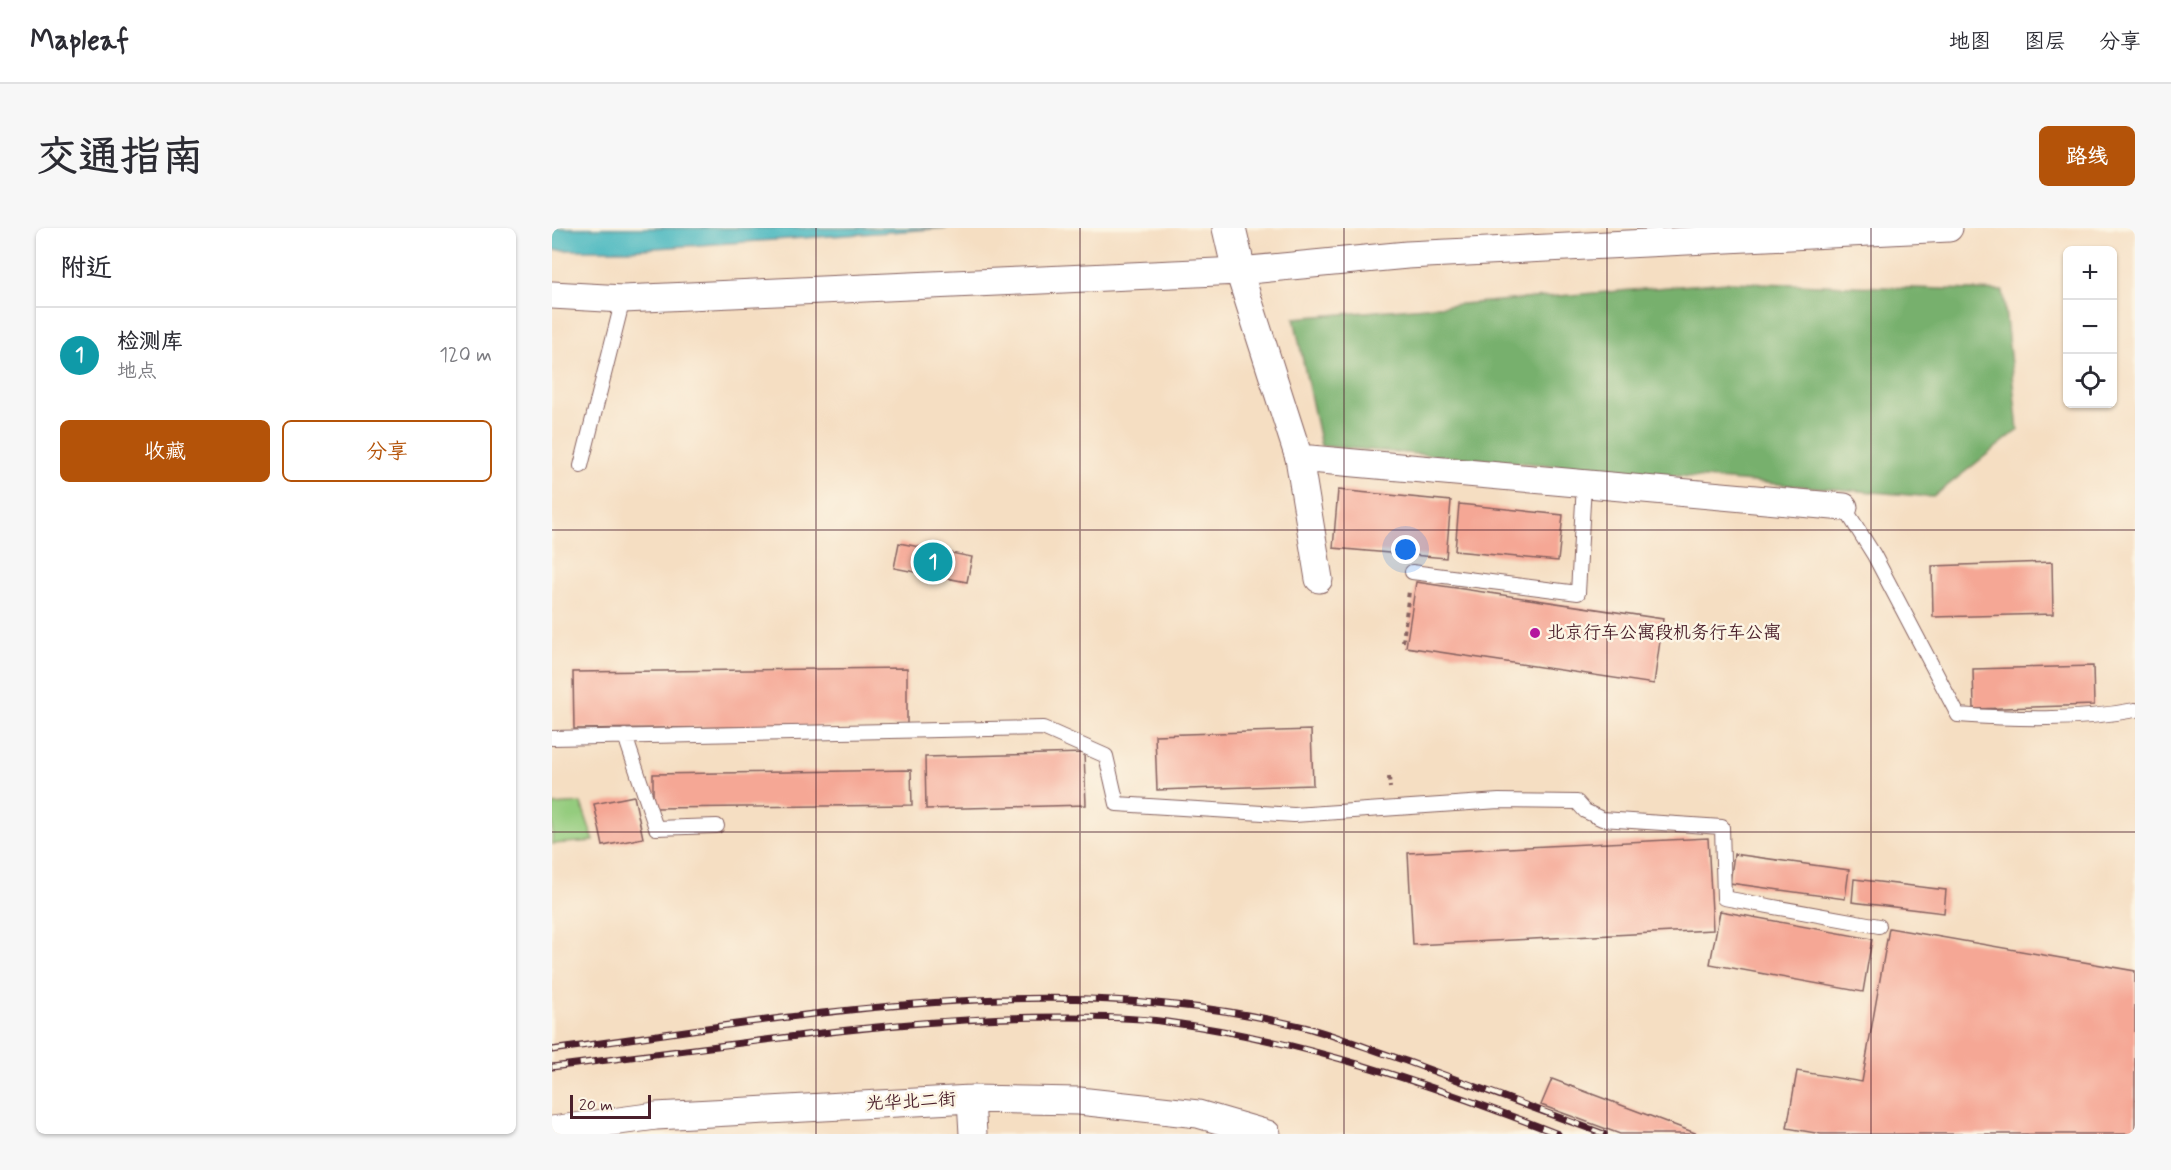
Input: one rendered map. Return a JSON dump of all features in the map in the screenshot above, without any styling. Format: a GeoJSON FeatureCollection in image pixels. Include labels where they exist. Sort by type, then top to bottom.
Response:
{"type":"FeatureCollection","features":[{"type":"Feature","properties":{"kind":"street"},"geometry":{"type":"LineString","coordinates":[[1229,228],[1239,271],[1299,458],[1319,579]]}},
{"type":"Feature","properties":{"kind":"street"},"geometry":{"type":"LineString","coordinates":[[552,295],[623,299],[1239,271],[1407,255],[1949,228]]}},
{"type":"Feature","properties":{"kind":"street"},"geometry":{"type":"LineString","coordinates":[[1299,458],[1844,507]]}},
{"type":"Feature","properties":{"kind":"street"},"geometry":{"type":"LineString","coordinates":[[972,1099],[973,1134]]}},
{"type":"Feature","properties":{"kind":"street","name":"光华北二街"},"geometry":{"type":"LineString","coordinates":[[552,1130],[656,1116],[972,1099],[1079,1101],[1198,1114],[1267,1134]]}},
{"type":"Feature","properties":{"kind":"lane"},"geometry":{"type":"LineString","coordinates":[[581,466],[623,299]]}},
{"type":"Feature","properties":{"kind":"lane"},"geometry":{"type":"LineString","coordinates":[[1412,572],[1578,593],[1584,484]]}},
{"type":"Feature","properties":{"kind":"lane"},"geometry":{"type":"LineString","coordinates":[[1844,507],[1874,555],[1958,715],[2021,719],[2108,715],[2135,710]]}},
{"type":"Feature","properties":{"kind":"lane"},"geometry":{"type":"LineString","coordinates":[[552,738],[1043,728],[1106,756],[1117,804],[1294,815],[1499,801],[1577,802],[1586,811],[1602,819],[1722,827],[1724,898],[1879,926]]}},
{"type":"Feature","properties":{"kind":"lane"},"geometry":{"type":"LineString","coordinates":[[626,736],[656,828],[717,826]]}},
{"type":"Feature","properties":{"kind":"path"},"geometry":{"type":"LineString","coordinates":[[1403,642],[1412,572]]}},
{"type":"Feature","properties":{"kind":"green space"},"geometry":{"type":"Polygon","coordinates":[[[1728,282],[2003,291],[2018,430],[1933,497],[1321,446],[1294,318],[1728,282]]]}},
{"type":"Feature","properties":{"kind":"green space"},"geometry":{"type":"Polygon","coordinates":[[[581,803],[594,841],[552,844],[552,805],[581,803]]]}},
{"type":"Feature","properties":{"kind":"water"},"geometry":{"type":"Polygon","coordinates":[[[552,228],[948,228],[627,250],[552,250],[552,228]]]}},
{"type":"Feature","properties":{"kind":"building"},"geometry":{"type":"Polygon","coordinates":[[[1338,490],[1451,501],[1446,558],[1333,548],[1338,490]]]}},
{"type":"Feature","properties":{"kind":"building"},"geometry":{"type":"Polygon","coordinates":[[[1459,504],[1563,515],[1558,561],[1455,551],[1459,504]]]}},
{"type":"Feature","properties":{"kind":"building"},"geometry":{"type":"Polygon","coordinates":[[[899,543],[972,557],[967,582],[894,568],[899,543]]]}},
{"type":"Feature","properties":{"kind":"building"},"geometry":{"type":"Polygon","coordinates":[[[2052,562],[2053,614],[1933,617],[1932,566],[2052,562]]]}},
{"type":"Feature","properties":{"kind":"building","name":"北京行车公寓段机务行车公寓"},"geometry":{"type":"Polygon","coordinates":[[[1416,582],[1663,619],[1654,684],[1406,647],[1416,582]]]}},
{"type":"Feature","properties":{"kind":"building"},"geometry":{"type":"Polygon","coordinates":[[[2093,666],[2094,705],[1974,709],[1973,669],[2093,666]]]}},
{"type":"Feature","properties":{"kind":"building"},"geometry":{"type":"Polygon","coordinates":[[[907,668],[907,725],[574,729],[573,672],[907,668]]]}},
{"type":"Feature","properties":{"kind":"building"},"geometry":{"type":"Polygon","coordinates":[[[1311,730],[1313,785],[1157,790],[1155,735],[1311,730]]]}},
{"type":"Feature","properties":{"kind":"building"},"geometry":{"type":"Polygon","coordinates":[[[1084,753],[1086,805],[926,809],[925,757],[1084,753]]]}},
{"type":"Feature","properties":{"kind":"building"},"geometry":{"type":"Polygon","coordinates":[[[911,770],[912,805],[653,808],[653,774],[911,770]]]}},
{"type":"Feature","properties":{"kind":"building"},"geometry":{"type":"Polygon","coordinates":[[[634,796],[643,838],[603,846],[594,804],[634,796]]]}},
{"type":"Feature","properties":{"kind":"building"},"geometry":{"type":"Polygon","coordinates":[[[1708,838],[1713,930],[1413,945],[1408,853],[1708,838]]]}},
{"type":"Feature","properties":{"kind":"building"},"geometry":{"type":"Polygon","coordinates":[[[1734,854],[1849,870],[1845,899],[1730,883],[1734,854]]]}},
{"type":"Feature","properties":{"kind":"building"},"geometry":{"type":"Polygon","coordinates":[[[1854,879],[1946,890],[1944,913],[1852,902],[1854,879]]]}},
{"type":"Feature","properties":{"kind":"building"},"geometry":{"type":"Polygon","coordinates":[[[1720,911],[1872,939],[1863,992],[1710,964],[1720,911]]]}},
{"type":"Feature","properties":{"kind":"building"},"geometry":{"type":"Polygon","coordinates":[[[1889,928],[2135,971],[2135,1134],[1821,1134],[1787,1128],[1797,1071],[1862,1082],[1889,928]]]}},
{"type":"Feature","properties":{"kind":"building"},"geometry":{"type":"Polygon","coordinates":[[[1552,1079],[1698,1134],[1620,1134],[1541,1105],[1552,1079]]]}},
{"type":"Feature","properties":{"kind":"railway"},"geometry":{"type":"LineString","coordinates":[[552,1050],[739,1023],[928,1003],[1022,999],[1116,1000],[1210,1009],[1304,1027],[1406,1061],[1604,1134]]}},
{"type":"Feature","properties":{"kind":"railway"},"geometry":{"type":"LineString","coordinates":[[552,1067],[905,1024],[1028,1017],[1140,1019],[1217,1030],[1317,1052],[1463,1098],[1558,1134]]}},
{"type":"Feature","properties":{"kind":"place","name":"检测库"},"geometry":{"type":"Point","coordinates":[933,562]}},
{"type":"Feature","properties":{"kind":"place","name":"北京行车公寓段机务行车公寓"},"geometry":{"type":"Point","coordinates":[1535,633]}}]}
